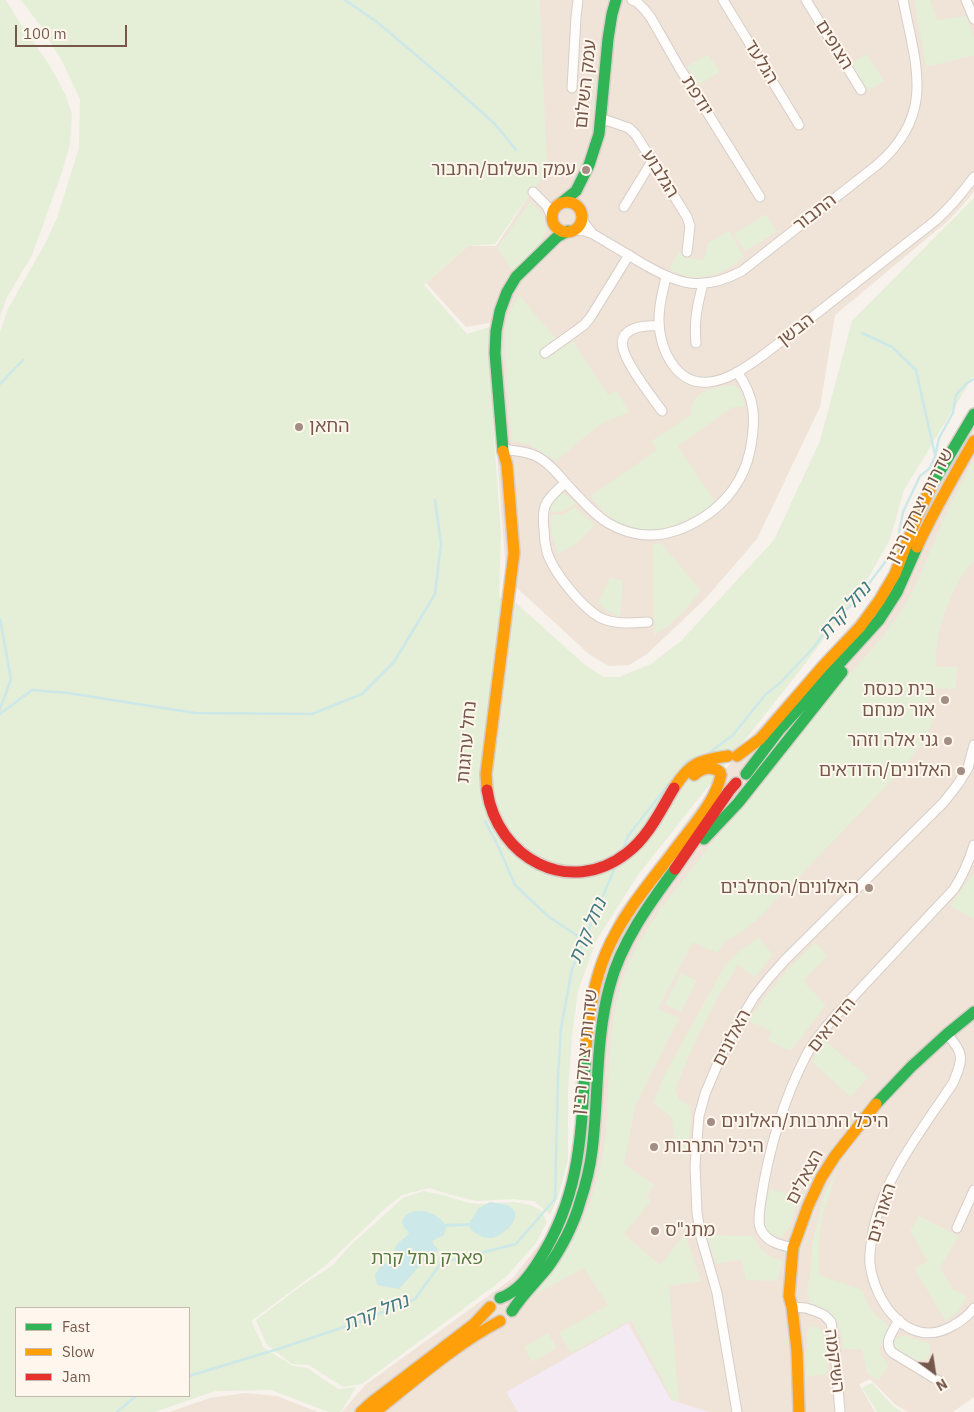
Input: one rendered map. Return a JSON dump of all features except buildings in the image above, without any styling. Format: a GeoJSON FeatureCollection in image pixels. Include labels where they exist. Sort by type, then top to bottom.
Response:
{"type":"FeatureCollection","features":[{"type":"Feature","properties":{"kind":"main road","name":"עמק השלום"},"geometry":{"type":"LineString","coordinates":[[560,204],[576,191],[586,171],[599,134],[608,39],[616,0]]}},
{"type":"Feature","properties":{"kind":"main road","name":"עמק השלום"},"geometry":{"type":"LineString","coordinates":[[581,214],[582,190],[586,171]]}},
{"type":"Feature","properties":{"kind":"main road"},"geometry":{"type":"LineString","coordinates":[[568,202],[578,207],[581,214],[579,226],[571,231],[558,229],[553,213],[560,204],[568,202]]}},
{"type":"Feature","properties":{"kind":"main road","name":"נחל ערוגות"},"geometry":{"type":"LineString","coordinates":[[545,248],[552,237],[554,221]]}},
{"type":"Feature","properties":{"kind":"main road","name":"נחל ערוגות"},"geometry":{"type":"LineString","coordinates":[[571,231],[557,237],[516,277],[507,292],[500,311],[496,331],[502,449],[500,464],[507,558],[481,760],[479,784],[481,802],[490,826],[501,842],[524,865],[552,878],[571,880],[590,878],[623,863],[644,847],[658,829],[687,782],[697,772],[705,768],[714,768],[720,774]]}},
{"type":"Feature","properties":{"kind":"main road","name":"שדרות יצחק רבין"},"geometry":{"type":"LineString","coordinates":[[733,756],[749,748],[760,739],[875,608],[895,574],[920,510],[935,478],[974,414]]}},
{"type":"Feature","properties":{"kind":"main road","name":"שדרות יצחק רבין"},"geometry":{"type":"LineString","coordinates":[[746,774],[780,730],[879,620],[897,592],[930,519],[974,441]]}},
{"type":"Feature","properties":{"kind":"main road","name":"נחל ערוגות"},"geometry":{"type":"LineString","coordinates":[[502,449],[507,466],[514,553],[486,774],[490,806],[506,838],[523,855],[548,868],[572,872],[600,868],[623,856],[642,840],[680,779],[693,766],[703,760],[733,756]]}},
{"type":"Feature","properties":{"kind":"main road"},"geometry":{"type":"LineString","coordinates":[[666,882],[738,803],[866,641],[879,620]]}},
{"type":"Feature","properties":{"kind":"main road"},"geometry":{"type":"LineString","coordinates":[[733,756],[741,757],[747,765],[746,774],[741,781],[727,782],[720,774],[721,762],[733,756]]}},
{"type":"Feature","properties":{"kind":"main road","name":"שדרות יצחק רבין"},"geometry":{"type":"LineString","coordinates":[[500,1298],[508,1296],[514,1291],[539,1261],[556,1228],[571,1192],[577,1168],[581,1136],[588,1019],[601,965],[609,946],[628,913],[714,796],[720,784],[720,774]]}},
{"type":"Feature","properties":{"kind":"main road","name":"שדרות יצחק רבין"},"geometry":{"type":"LineString","coordinates":[[512,1310],[548,1266],[568,1232],[580,1203],[592,1152],[602,1021],[610,984],[618,961],[630,937],[666,882],[736,782]]}},
{"type":"Feature","properties":{"kind":"main road","name":"הצאלים"},"geometry":{"type":"LineString","coordinates":[[799,1412],[797,1351],[789,1296],[794,1248],[808,1206],[821,1178],[835,1156],[868,1113],[911,1067],[974,1012]]}},
{"type":"Feature","properties":{"kind":"main road"},"geometry":{"type":"LineString","coordinates":[[361,1412],[474,1324],[494,1300],[500,1298],[508,1300],[512,1307],[508,1317],[485,1329],[374,1412]]}},
{"type":"Feature","properties":{"kind":"main road"},"geometry":{"type":"LineString","coordinates":[[490,1306],[491,1315],[500,1321]]}},
{"type":"Feature","properties":{"kind":"street"},"geometry":{"type":"LineString","coordinates":[[572,88],[578,0]]}},
{"type":"Feature","properties":{"kind":"street","name":"יודפת"},"geometry":{"type":"LineString","coordinates":[[632,0],[641,6],[651,18],[679,67],[760,196]]}},
{"type":"Feature","properties":{"kind":"street","name":"הגלעד"},"geometry":{"type":"LineString","coordinates":[[723,0],[799,125]]}},
{"type":"Feature","properties":{"kind":"street","name":"הצופים"},"geometry":{"type":"LineString","coordinates":[[806,0],[861,90]]}},
{"type":"Feature","properties":{"kind":"street","name":"התבור"},"geometry":{"type":"LineString","coordinates":[[571,231],[585,231],[593,234],[666,277],[687,283],[703,284],[721,280],[742,271],[878,164],[900,142],[908,129],[916,102],[917,75],[903,0]]}},
{"type":"Feature","properties":{"kind":"street"},"geometry":{"type":"LineString","coordinates":[[966,0],[974,19]]}},
{"type":"Feature","properties":{"kind":"street","name":"הגלבוע"},"geometry":{"type":"LineString","coordinates":[[600,118],[629,128],[636,135],[690,226],[686,252]]}},
{"type":"Feature","properties":{"kind":"street"},"geometry":{"type":"LineString","coordinates":[[624,207],[652,161]]}},
{"type":"Feature","properties":{"kind":"street","name":"הבשן"},"geometry":{"type":"LineString","coordinates":[[666,277],[660,305],[659,326],[669,359],[676,370],[686,378],[697,382],[709,382],[725,378],[766,353],[934,221],[948,209],[974,177]]}},
{"type":"Feature","properties":{"kind":"street"},"geometry":{"type":"LineString","coordinates":[[554,221],[547,206],[536,195],[560,204]]}},
{"type":"Feature","properties":{"kind":"street","name":"התבור"},"geometry":{"type":"LineString","coordinates":[[581,214],[584,223],[593,234]]}},
{"type":"Feature","properties":{"kind":"street"},"geometry":{"type":"LineString","coordinates":[[545,352],[584,325],[629,255]]}},
{"type":"Feature","properties":{"kind":"street"},"geometry":{"type":"LineString","coordinates":[[696,343],[694,328],[703,284]]}},
{"type":"Feature","properties":{"kind":"street"},"geometry":{"type":"LineString","coordinates":[[659,326],[647,325],[628,331],[623,338],[622,347],[626,358],[662,411]]}},
{"type":"Feature","properties":{"kind":"street"},"geometry":{"type":"LineString","coordinates":[[502,449],[525,452],[537,456],[592,511],[608,523],[625,531],[640,535],[678,531],[700,520],[714,510],[741,477],[748,459],[754,410],[749,392],[737,372]]}},
{"type":"Feature","properties":{"kind":"street"},"geometry":{"type":"LineString","coordinates":[[565,483],[550,498],[545,507],[543,518],[547,552],[557,572],[574,594],[599,617],[628,624],[648,622]]}},
{"type":"Feature","properties":{"kind":"street","name":"האלונים"},"geometry":{"type":"LineString","coordinates":[[737,1412],[718,1294],[701,1238],[697,1213],[694,1165],[699,1116],[705,1094],[726,1044],[754,997],[785,960],[944,802],[968,768],[974,745]]}},
{"type":"Feature","properties":{"kind":"street","name":"הדודאים"},"geometry":{"type":"LineString","coordinates":[[794,1248],[774,1243],[767,1237],[760,1229],[759,1214],[770,1155],[792,1087],[807,1053],[837,1014],[954,889],[971,864],[974,845]]}},
{"type":"Feature","properties":{"kind":"street","name":"האורנים"},"geometry":{"type":"LineString","coordinates":[[947,1034],[959,1050],[961,1060],[959,1069],[953,1083],[900,1164],[886,1189],[872,1236],[870,1262],[875,1283],[890,1314],[917,1332],[931,1334],[946,1330],[961,1321],[974,1308]]}},
{"type":"Feature","properties":{"kind":"street"},"geometry":{"type":"LineString","coordinates":[[958,1228],[974,1190]]}},
{"type":"Feature","properties":{"kind":"street","name":"השיקמה"},"geometry":{"type":"LineString","coordinates":[[792,1307],[806,1308],[824,1314],[831,1322],[840,1412]]}},
{"type":"Feature","properties":{"kind":"street"},"geometry":{"type":"LineString","coordinates":[[899,1320],[887,1344],[888,1349],[893,1354],[939,1381]]}},
{"type":"Feature","properties":{"kind":"shaded area"},"geometry":{"type":"Polygon","coordinates":[[[538,0],[974,0],[974,191],[949,220],[835,315],[820,407],[757,539],[705,599],[647,654],[629,665],[609,666],[590,655],[517,588],[506,572],[496,442],[494,322],[466,327],[426,283],[468,246],[496,246],[546,170],[538,0]]]}},
{"type":"Feature","properties":{"kind":"shaded area"},"geometry":{"type":"Polygon","coordinates":[[[974,411],[974,1397],[953,1412],[908,1412],[896,1405],[870,1379],[859,1384],[875,1412],[342,1412],[365,1385],[513,1278],[544,1238],[563,1194],[575,1153],[575,1085],[591,978],[617,914],[743,746],[868,606],[886,579],[901,546],[974,411]]]}},
{"type":"Feature","properties":{"kind":"shaded area"},"geometry":{"type":"Polygon","coordinates":[[[628,1323],[671,1400],[709,1412],[518,1412],[506,1392],[628,1323]]]}},
{"type":"Feature","properties":{"kind":"shaded area"},"geometry":{"type":"Polygon","coordinates":[[[245,1393],[277,1396],[318,1412],[169,1412],[210,1398],[245,1393]]]}},
{"type":"Feature","properties":{"kind":"green space"},"geometry":{"type":"Polygon","coordinates":[[[0,0],[6,0],[50,66],[65,94],[72,114],[70,144],[61,175],[32,255],[6,299],[0,317],[0,0]]]}},
{"type":"Feature","properties":{"kind":"green space"},"geometry":{"type":"Polygon","coordinates":[[[21,0],[540,0],[547,170],[495,244],[468,246],[424,285],[467,334],[490,327],[494,439],[501,533],[499,597],[516,603],[584,664],[603,677],[619,677],[651,664],[681,641],[774,540],[820,441],[852,321],[974,198],[974,375],[904,490],[890,539],[862,589],[638,875],[596,941],[578,991],[568,1091],[568,1160],[558,1197],[550,1215],[534,1201],[513,1199],[477,1201],[429,1188],[402,1195],[325,1266],[251,1321],[264,1348],[293,1366],[307,1368],[338,1389],[356,1387],[341,1412],[329,1412],[271,1390],[215,1391],[155,1412],[0,1412],[0,332],[8,309],[47,240],[57,218],[79,148],[80,99],[62,61],[40,25],[21,0]]]}},
{"type":"Feature","properties":{"kind":"green space"},"geometry":{"type":"Polygon","coordinates":[[[914,0],[930,0],[937,20],[966,16],[974,37],[974,55],[926,67],[914,0]]]}},
{"type":"Feature","properties":{"kind":"green space"},"geometry":{"type":"Polygon","coordinates":[[[708,54],[720,72],[699,85],[687,67],[708,54]]]}},
{"type":"Feature","properties":{"kind":"green space"},"geometry":{"type":"Polygon","coordinates":[[[867,54],[884,81],[868,91],[851,64],[867,54]]]}},
{"type":"Feature","properties":{"kind":"green space"},"geometry":{"type":"Polygon","coordinates":[[[530,202],[543,215],[547,227],[536,248],[513,272],[497,248],[530,202]]]}},
{"type":"Feature","properties":{"kind":"green space"},"geometry":{"type":"Polygon","coordinates":[[[766,214],[777,232],[745,251],[734,234],[766,214]]]}},
{"type":"Feature","properties":{"kind":"green space"},"geometry":{"type":"Polygon","coordinates":[[[729,231],[744,257],[735,264],[718,273],[699,277],[689,277],[669,269],[679,252],[692,259],[704,260],[708,243],[729,231]]]}},
{"type":"Feature","properties":{"kind":"green space"},"geometry":{"type":"Polygon","coordinates":[[[519,295],[563,347],[573,341],[608,395],[616,390],[629,412],[601,424],[556,461],[530,445],[512,441],[505,353],[505,327],[519,295]]]}},
{"type":"Feature","properties":{"kind":"green space"},"geometry":{"type":"Polygon","coordinates":[[[735,385],[742,393],[745,407],[733,407],[678,446],[715,502],[706,509],[673,525],[648,530],[637,529],[615,521],[590,496],[657,450],[651,441],[690,416],[695,400],[699,395],[718,387],[735,385]]]}},
{"type":"Feature","properties":{"kind":"green space"},"geometry":{"type":"Polygon","coordinates":[[[974,459],[974,561],[961,577],[950,599],[942,622],[936,649],[936,667],[957,667],[956,689],[934,688],[928,704],[936,711],[928,733],[919,748],[902,770],[761,916],[743,931],[726,941],[717,953],[693,942],[658,1009],[679,1018],[635,1107],[624,1164],[654,1185],[647,1197],[651,1201],[624,1234],[660,1265],[685,1234],[701,1281],[669,1286],[679,1402],[672,1399],[631,1320],[571,1353],[559,1333],[608,1305],[584,1268],[530,1297],[569,1246],[584,1217],[595,1187],[605,1142],[611,1038],[621,983],[636,949],[662,907],[800,729],[829,694],[879,641],[898,616],[913,591],[949,507],[974,459]]]}},
{"type":"Feature","properties":{"kind":"green space"},"geometry":{"type":"Polygon","coordinates":[[[563,493],[576,503],[563,511],[550,512],[555,498],[563,493]]]}},
{"type":"Feature","properties":{"kind":"green space"},"geometry":{"type":"Polygon","coordinates":[[[575,507],[595,525],[577,543],[558,554],[552,535],[550,515],[563,515],[575,507]]]}},
{"type":"Feature","properties":{"kind":"green space"},"geometry":{"type":"Polygon","coordinates":[[[653,544],[662,544],[701,591],[674,621],[654,635],[653,544]]]}},
{"type":"Feature","properties":{"kind":"green space"},"geometry":{"type":"Polygon","coordinates":[[[610,578],[623,580],[620,616],[611,613],[598,603],[610,578]]]}},
{"type":"Feature","properties":{"kind":"green space"},"geometry":{"type":"Polygon","coordinates":[[[974,874],[974,919],[950,906],[974,874]]]}},
{"type":"Feature","properties":{"kind":"green space"},"geometry":{"type":"Polygon","coordinates":[[[759,937],[773,955],[755,977],[738,965],[719,995],[703,1026],[675,1091],[680,1100],[689,1106],[691,1116],[687,1157],[675,1151],[672,1118],[653,1103],[664,1076],[725,965],[759,937]]]}},
{"type":"Feature","properties":{"kind":"green space"},"geometry":{"type":"Polygon","coordinates":[[[815,943],[828,955],[803,981],[826,1005],[791,1051],[768,1041],[771,1031],[749,1021],[779,980],[815,943]]]}},
{"type":"Feature","properties":{"kind":"green space"},"geometry":{"type":"Polygon","coordinates":[[[681,973],[697,981],[681,1012],[665,1004],[681,973]]]}},
{"type":"Feature","properties":{"kind":"green space"},"geometry":{"type":"Polygon","coordinates":[[[823,1039],[868,1077],[851,1097],[812,1062],[823,1039]]]}},
{"type":"Feature","properties":{"kind":"green space"},"geometry":{"type":"Polygon","coordinates":[[[837,1171],[822,1217],[819,1241],[819,1275],[863,1290],[872,1311],[889,1326],[880,1348],[881,1356],[889,1365],[879,1380],[867,1373],[862,1349],[843,1349],[841,1331],[836,1319],[827,1310],[810,1303],[807,1291],[812,1246],[823,1197],[837,1171]]]}},
{"type":"Feature","properties":{"kind":"green space"},"geometry":{"type":"Polygon","coordinates":[[[770,1189],[799,1197],[791,1224],[782,1238],[766,1231],[764,1216],[770,1189]]]}},
{"type":"Feature","properties":{"kind":"green space","name":"פארק נחל קרת"},"geometry":{"type":"Polygon","coordinates":[[[423,1191],[469,1203],[514,1202],[530,1205],[541,1210],[547,1222],[536,1243],[506,1277],[362,1384],[343,1387],[309,1365],[292,1364],[267,1345],[256,1320],[301,1286],[333,1265],[351,1245],[403,1198],[423,1191]]]}},
{"type":"Feature","properties":{"kind":"green space"},"geometry":{"type":"Polygon","coordinates":[[[919,1216],[959,1236],[940,1267],[953,1290],[966,1295],[959,1310],[946,1321],[914,1269],[928,1261],[910,1231],[919,1216]]]}},
{"type":"Feature","properties":{"kind":"green space"},"geometry":{"type":"Polygon","coordinates":[[[706,1235],[753,1236],[765,1253],[783,1261],[777,1281],[746,1280],[741,1259],[716,1264],[706,1235]]]}},
{"type":"Feature","properties":{"kind":"green space"},"geometry":{"type":"Polygon","coordinates":[[[810,1327],[822,1331],[825,1337],[828,1353],[827,1375],[806,1376],[807,1331],[810,1327]]]}},
{"type":"Feature","properties":{"kind":"green space"},"geometry":{"type":"Polygon","coordinates":[[[548,1333],[557,1348],[532,1362],[524,1347],[548,1333]]]}},
{"type":"Feature","properties":{"kind":"green space"},"geometry":{"type":"Polygon","coordinates":[[[902,1335],[930,1344],[929,1358],[925,1360],[916,1359],[895,1347],[894,1340],[902,1335]]]}},
{"type":"Feature","properties":{"kind":"green space"},"geometry":{"type":"Polygon","coordinates":[[[872,1383],[893,1406],[902,1412],[877,1412],[862,1388],[872,1383]]]}},
{"type":"Feature","properties":{"kind":"water"},"geometry":{"type":"Polygon","coordinates":[[[490,1202],[505,1204],[513,1209],[515,1218],[510,1227],[505,1231],[496,1237],[489,1238],[475,1233],[469,1226],[446,1227],[444,1235],[432,1241],[439,1250],[424,1261],[399,1289],[377,1285],[375,1275],[380,1267],[396,1257],[396,1246],[409,1233],[403,1226],[402,1220],[407,1214],[421,1211],[435,1215],[445,1224],[469,1223],[479,1208],[490,1202]]]}},
{"type":"Feature","properties":{"kind":"waterway"},"geometry":{"type":"LineString","coordinates":[[345,0],[377,22],[449,83],[495,124],[516,150]]}},
{"type":"Feature","properties":{"kind":"waterway"},"geometry":{"type":"LineString","coordinates":[[862,333],[892,347],[916,370],[935,455]]}},
{"type":"Feature","properties":{"kind":"waterway"},"geometry":{"type":"LineString","coordinates":[[0,384],[23,360]]}},
{"type":"Feature","properties":{"kind":"waterway","name":"נחל קרת"},"geometry":{"type":"LineString","coordinates":[[709,753],[733,735],[765,695],[781,682],[814,647],[833,620],[854,603],[883,565],[897,543],[903,512],[920,476],[929,469],[935,457],[939,438],[953,413],[956,395],[967,383],[974,379]]}},
{"type":"Feature","properties":{"kind":"waterway"},"geometry":{"type":"LineString","coordinates":[[0,714],[32,690],[68,693],[195,713],[312,714],[362,694],[394,662],[435,594],[441,544],[435,500]]}},
{"type":"Feature","properties":{"kind":"waterway"},"geometry":{"type":"LineString","coordinates":[[0,619],[11,679],[0,709]]}},
{"type":"Feature","properties":{"kind":"waterway","name":"נחל קרת"},"geometry":{"type":"LineString","coordinates":[[683,766],[693,759]]}},
{"type":"Feature","properties":{"kind":"waterway","name":"נחל קרת"},"geometry":{"type":"LineString","coordinates":[[622,851],[628,836],[672,780]]}},
{"type":"Feature","properties":{"kind":"waterway"},"geometry":{"type":"LineString","coordinates":[[485,821],[515,885],[549,917],[584,940]]}},
{"type":"Feature","properties":{"kind":"waterway","name":"נחל קרת"},"geometry":{"type":"LineString","coordinates":[[190,1376],[356,1323],[415,1299],[441,1263],[516,1244],[555,1199],[561,1028],[572,969],[616,865]]}},
{"type":"Feature","properties":{"kind":"waterway","name":"נחל קרת"},"geometry":{"type":"LineString","coordinates":[[117,1412],[135,1397]]}},
{"type":"Feature","properties":{"kind":"traffic: fast"},"geometry":{"type":"LineString","coordinates":[[561,203],[576,191],[589,165],[599,134],[608,39],[616,0]]}},
{"type":"Feature","properties":{"kind":"traffic: fast"},"geometry":{"type":"LineString","coordinates":[[503,451],[495,353],[496,331],[500,311],[507,292],[516,277],[557,237],[568,231]]}},
{"type":"Feature","properties":{"kind":"traffic: fast"},"geometry":{"type":"LineString","coordinates":[[933,483],[974,414]]}},
{"type":"Feature","properties":{"kind":"traffic: fast"},"geometry":{"type":"LineString","coordinates":[[746,774],[780,729],[879,620],[897,592],[917,547]]}},
{"type":"Feature","properties":{"kind":"traffic: fast"},"geometry":{"type":"LineString","coordinates":[[704,839],[738,803],[842,672]]}},
{"type":"Feature","properties":{"kind":"traffic: fast"},"geometry":{"type":"LineString","coordinates":[[512,1311],[553,1260],[567,1236],[574,1219],[591,1157],[602,1026],[610,985],[621,954],[637,924],[675,869]]}},
{"type":"Feature","properties":{"kind":"traffic: fast"},"geometry":{"type":"LineString","coordinates":[[876,1104],[911,1067],[974,1012]]}},
{"type":"Feature","properties":{"kind":"traffic: fast"},"geometry":{"type":"LineString","coordinates":[[500,1298],[518,1287],[532,1271],[554,1234],[565,1208],[572,1183],[581,1132],[586,1050]]}},
{"type":"Feature","properties":{"kind":"traffic: slow"},"geometry":{"type":"LineString","coordinates":[[567,202],[577,207],[582,217],[577,227],[567,232],[557,227],[552,217],[557,207],[567,202]]}},
{"type":"Feature","properties":{"kind":"traffic: slow"},"geometry":{"type":"LineString","coordinates":[[917,547],[937,506],[974,441]]}},
{"type":"Feature","properties":{"kind":"traffic: slow"},"geometry":{"type":"LineString","coordinates":[[487,790],[486,774],[514,553],[507,465],[503,451]]}},
{"type":"Feature","properties":{"kind":"traffic: slow"},"geometry":{"type":"LineString","coordinates":[[737,756],[760,739],[823,666],[860,627],[879,601],[895,574],[917,517],[933,483]]}},
{"type":"Feature","properties":{"kind":"traffic: slow"},"geometry":{"type":"LineString","coordinates":[[674,788],[685,773],[696,764],[728,756]]}},
{"type":"Feature","properties":{"kind":"traffic: slow"},"geometry":{"type":"LineString","coordinates":[[694,775],[707,768],[720,772]]}},
{"type":"Feature","properties":{"kind":"traffic: slow"},"geometry":{"type":"LineString","coordinates":[[586,1050],[594,989],[601,965],[612,940],[635,902],[707,807],[718,786],[721,775]]}},
{"type":"Feature","properties":{"kind":"traffic: slow"},"geometry":{"type":"LineString","coordinates":[[799,1412],[797,1351],[789,1296],[793,1248],[808,1206],[821,1178],[835,1156],[876,1104]]}},
{"type":"Feature","properties":{"kind":"traffic: slow"},"geometry":{"type":"LineString","coordinates":[[361,1412],[474,1324],[490,1307]]}},
{"type":"Feature","properties":{"kind":"traffic: slow"},"geometry":{"type":"LineString","coordinates":[[375,1412],[451,1352],[500,1321]]}},
{"type":"Feature","properties":{"kind":"traffic: jam"},"geometry":{"type":"LineString","coordinates":[[675,869],[736,783]]}},
{"type":"Feature","properties":{"kind":"traffic: jam"},"geometry":{"type":"LineString","coordinates":[[487,790],[494,814],[505,835],[520,852],[539,864],[560,871],[582,872],[605,866],[635,846],[654,823],[674,788]]}},
{"type":"Feature","properties":{"kind":"place","name":"עמק השלום/התבור"},"geometry":{"type":"Point","coordinates":[586,170]}},
{"type":"Feature","properties":{"kind":"place","name":"החאן"},"geometry":{"type":"Point","coordinates":[299,427]}},
{"type":"Feature","properties":{"kind":"place","name":"בית כנסת אור מנחם"},"geometry":{"type":"Point","coordinates":[945,700]}},
{"type":"Feature","properties":{"kind":"place","name":"גני אלה וזהר"},"geometry":{"type":"Point","coordinates":[948,741]}},
{"type":"Feature","properties":{"kind":"place","name":"האלונים/הדודאים"},"geometry":{"type":"Point","coordinates":[961,771]}},
{"type":"Feature","properties":{"kind":"place","name":"האלונים/הסחלבים"},"geometry":{"type":"Point","coordinates":[869,888]}},
{"type":"Feature","properties":{"kind":"place","name":"היכל התרבות/האלונים"},"geometry":{"type":"Point","coordinates":[711,1122]}},
{"type":"Feature","properties":{"kind":"place","name":"היכל התרבות"},"geometry":{"type":"Point","coordinates":[654,1147]}},
{"type":"Feature","properties":{"kind":"place","name":"מתנ\"ס"},"geometry":{"type":"Point","coordinates":[655,1231]}}]}
